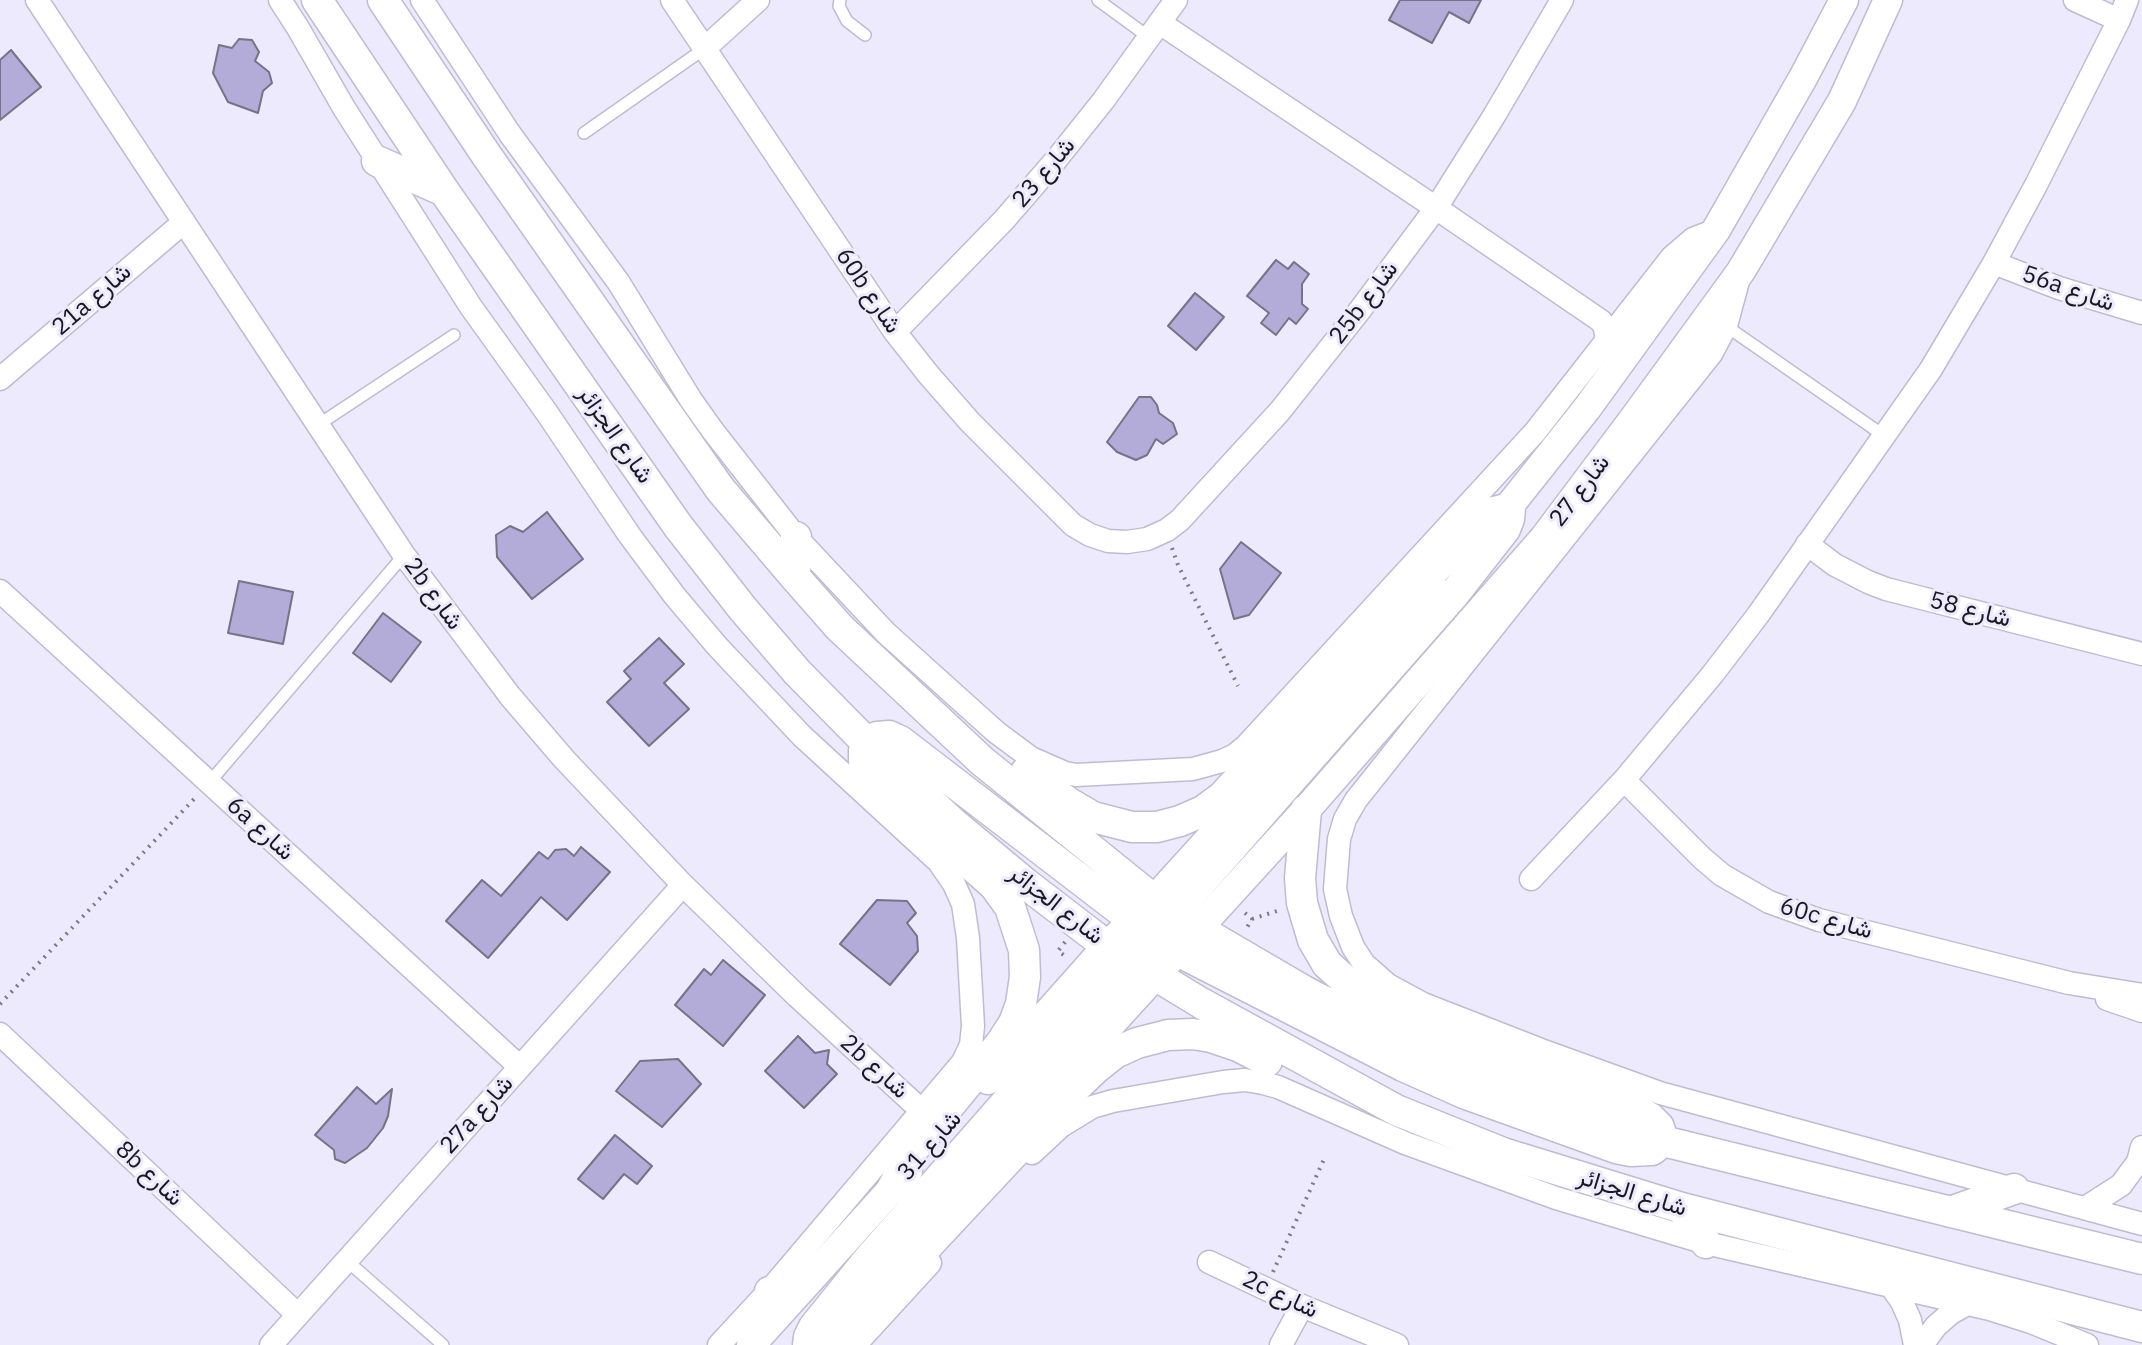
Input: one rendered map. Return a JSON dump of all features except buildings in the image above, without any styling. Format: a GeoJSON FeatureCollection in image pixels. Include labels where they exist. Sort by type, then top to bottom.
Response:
{"type":"FeatureCollection","features":[{"type":"Feature","properties":{"kind":"main road","name":"شارع الجزائر"},"geometry":{"type":"LineString","coordinates":[[317,0],[444,191],[678,526],[743,609],[797,672],[866,742],[1025,883],[1154,936],[1304,991],[1475,1072],[1663,1141],[2142,1259]]}},
{"type":"Feature","properties":{"kind":"main road","name":"شارع الجزائر"},"geometry":{"type":"LineString","coordinates":[[383,0],[487,156],[720,489],[839,627],[982,761],[1154,936],[1201,1003],[1396,1110],[1503,1153],[1682,1208],[2142,1327]]}},
{"type":"Feature","properties":{"kind":"main road"},"geometry":{"type":"LineString","coordinates":[[377,161],[444,191]]}},
{"type":"Feature","properties":{"kind":"main road"},"geometry":{"type":"LineString","coordinates":[[809,1345],[814,1327],[868,1260],[1455,593],[1505,529],[1510,508],[1494,512],[1461,541],[1222,797],[1203,811],[1180,821],[1157,827],[1132,827],[1093,817],[1069,803],[957,721],[913,698]]}},
{"type":"Feature","properties":{"kind":"main road"},"geometry":{"type":"LineString","coordinates":[[795,577],[796,537]]}},
{"type":"Feature","properties":{"kind":"main road"},"geometry":{"type":"LineString","coordinates":[[866,742],[864,762],[869,772],[994,885],[1010,907],[1024,950],[1025,977],[1014,1023],[911,1152],[892,1189]]}},
{"type":"Feature","properties":{"kind":"main road"},"geometry":{"type":"LineString","coordinates":[[1306,810],[1300,878],[1302,903],[1313,940],[1327,964],[1348,983],[1375,999],[1631,1107],[1659,1127],[1663,1141]]}},
{"type":"Feature","properties":{"kind":"main road"},"geometry":{"type":"LineString","coordinates":[[828,1345],[902,1273],[1084,1079],[1115,1053],[1137,1043],[1168,1035],[1211,1037],[1238,1046],[1355,1103],[1396,1110]]}},
{"type":"Feature","properties":{"kind":"main road"},"geometry":{"type":"LineString","coordinates":[[1950,1212],[2014,1189]]}},
{"type":"Feature","properties":{"kind":"main road"},"geometry":{"type":"LineString","coordinates":[[1682,1208],[1706,1243]]}},
{"type":"Feature","properties":{"kind":"street","name":"2b شارع"},"geometry":{"type":"LineString","coordinates":[[37,0],[404,555],[485,663],[537,728],[683,885],[922,1111]]}},
{"type":"Feature","properties":{"kind":"street"},"geometry":{"type":"LineString","coordinates":[[280,0],[344,108],[471,307],[674,595],[717,646],[802,736],[939,862],[963,904],[973,1026],[971,1045],[963,1062],[769,1291],[719,1345]]}},
{"type":"Feature","properties":{"kind":"street"},"geometry":{"type":"LineString","coordinates":[[422,0],[510,134],[619,283],[691,400],[796,537],[886,633],[996,732],[1031,758],[1065,773],[1087,776],[1193,769],[1207,767],[1235,755],[1535,432],[1681,247],[1716,230]]}},
{"type":"Feature","properties":{"kind":"street","name":"60b شارع"},"geometry":{"type":"LineString","coordinates":[[672,0],[895,332],[928,374],[970,422],[1073,525],[1108,541]]}},
{"type":"Feature","properties":{"kind":"street"},"geometry":{"type":"LineString","coordinates":[[704,49],[758,0]]}},
{"type":"Feature","properties":{"kind":"street","name":"شارع 23"},"geometry":{"type":"LineString","coordinates":[[895,332],[1004,220],[1094,113],[1176,0]]}},
{"type":"Feature","properties":{"kind":"street","name":"25b شارع"},"geometry":{"type":"LineString","coordinates":[[1108,541],[1147,539],[1167,530],[1180,520],[1280,411],[1436,208],[1562,0]]}},
{"type":"Feature","properties":{"kind":"street","name":"شارع 27"},"geometry":{"type":"LineString","coordinates":[[1510,508],[1588,407],[1716,230],[1844,0]]}},
{"type":"Feature","properties":{"kind":"street","name":"شارع 27"},"geometry":{"type":"LineString","coordinates":[[1154,936],[1306,810],[1544,538],[1741,271],[1842,101],[1888,0]]}},
{"type":"Feature","properties":{"kind":"street"},"geometry":{"type":"LineString","coordinates":[[1531,879],[1624,780],[1712,675],[1758,615],[1931,369],[2036,185],[2123,10],[2075,0]]}},
{"type":"Feature","properties":{"kind":"street"},"geometry":{"type":"LineString","coordinates":[[1155,30],[1436,208],[1601,321],[1607,342]]}},
{"type":"Feature","properties":{"kind":"street","name":"21a شارع"},"geometry":{"type":"LineString","coordinates":[[0,379],[184,222]]}},
{"type":"Feature","properties":{"kind":"street","name":"56a شارع"},"geometry":{"type":"LineString","coordinates":[[1994,263],[2059,288],[2142,313]]}},
{"type":"Feature","properties":{"kind":"street"},"geometry":{"type":"LineString","coordinates":[[1741,271],[1726,326],[1711,354],[1356,800],[1345,819],[1339,839],[1335,889],[1353,947],[1364,964],[1388,985],[1423,1004],[1660,1093],[2142,1224]]}},
{"type":"Feature","properties":{"kind":"street"},"geometry":{"type":"LineString","coordinates":[[1583,371],[1588,407]]}},
{"type":"Feature","properties":{"kind":"street","name":"شارع 58"},"geometry":{"type":"LineString","coordinates":[[1807,544],[1835,565],[1886,589],[2142,654]]}},
{"type":"Feature","properties":{"kind":"street"},"geometry":{"type":"LineString","coordinates":[[1505,584],[1539,571]]}},
{"type":"Feature","properties":{"kind":"street","name":"6a شارع"},"geometry":{"type":"LineString","coordinates":[[0,591],[520,1067]]}},
{"type":"Feature","properties":{"kind":"street","name":"60c شارع"},"geometry":{"type":"LineString","coordinates":[[1624,780],[1702,858],[1734,882],[1769,902],[1819,920],[2069,983],[2142,995]]}},
{"type":"Feature","properties":{"kind":"street","name":"27a شارع"},"geometry":{"type":"LineString","coordinates":[[271,1345],[683,885]]}},
{"type":"Feature","properties":{"kind":"street","name":"شارع 31"},"geometry":{"type":"LineString","coordinates":[[751,1345],[892,1189],[1154,936]]}},
{"type":"Feature","properties":{"kind":"street","name":"60c شارع"},"geometry":{"type":"LineString","coordinates":[[2069,983],[2142,1011]]}},
{"type":"Feature","properties":{"kind":"street","name":"8b شارع"},"geometry":{"type":"LineString","coordinates":[[0,1034],[298,1315]]}},
{"type":"Feature","properties":{"kind":"street"},"geometry":{"type":"LineString","coordinates":[[855,1345],[1041,1144],[1075,1116],[1113,1101],[1245,1080],[1278,1087],[1367,1127],[1556,1198],[1706,1243],[2020,1318],[2087,1345]]}},
{"type":"Feature","properties":{"kind":"street"},"geometry":{"type":"LineString","coordinates":[[2085,1208],[2121,1185],[2140,1155]]}},
{"type":"Feature","properties":{"kind":"street"},"geometry":{"type":"LineString","coordinates":[[2140,1155],[2142,1188]]}},
{"type":"Feature","properties":{"kind":"street","name":"2c شارع"},"geometry":{"type":"LineString","coordinates":[[1209,1262],[1302,1306],[1397,1345]]}},
{"type":"Feature","properties":{"kind":"street"},"geometry":{"type":"LineString","coordinates":[[769,1291],[808,1281]]}},
{"type":"Feature","properties":{"kind":"street"},"geometry":{"type":"LineString","coordinates":[[1891,1286],[1910,1320],[1915,1345]]}},
{"type":"Feature","properties":{"kind":"street"},"geometry":{"type":"LineString","coordinates":[[1922,1345],[1936,1326],[1967,1304]]}},
{"type":"Feature","properties":{"kind":"street"},"geometry":{"type":"LineString","coordinates":[[1281,1345],[1302,1306]]}},
{"type":"Feature","properties":{"kind":"lane"},"geometry":{"type":"LineString","coordinates":[[840,0],[839,6],[847,21],[865,35]]}},
{"type":"Feature","properties":{"kind":"lane"},"geometry":{"type":"LineString","coordinates":[[1098,0],[1155,30]]}},
{"type":"Feature","properties":{"kind":"lane"},"geometry":{"type":"LineString","coordinates":[[584,133],[704,49]]}},
{"type":"Feature","properties":{"kind":"lane"},"geometry":{"type":"LineString","coordinates":[[1726,326],[1883,435]]}},
{"type":"Feature","properties":{"kind":"lane"},"geometry":{"type":"LineString","coordinates":[[318,425],[454,335]]}},
{"type":"Feature","properties":{"kind":"lane"},"geometry":{"type":"LineString","coordinates":[[209,783],[404,555]]}},
{"type":"Feature","properties":{"kind":"lane"},"geometry":{"type":"LineString","coordinates":[[346,1260],[443,1345]]}},
{"type":"Feature","properties":{"kind":"path"},"geometry":{"type":"LineString","coordinates":[[1167,530],[1178,565],[1238,686]]}},
{"type":"Feature","properties":{"kind":"path"},"geometry":{"type":"LineString","coordinates":[[0,1004],[209,783]]}},
{"type":"Feature","properties":{"kind":"path"},"geometry":{"type":"LineString","coordinates":[[1265,1288],[1325,1157]]}}]}
